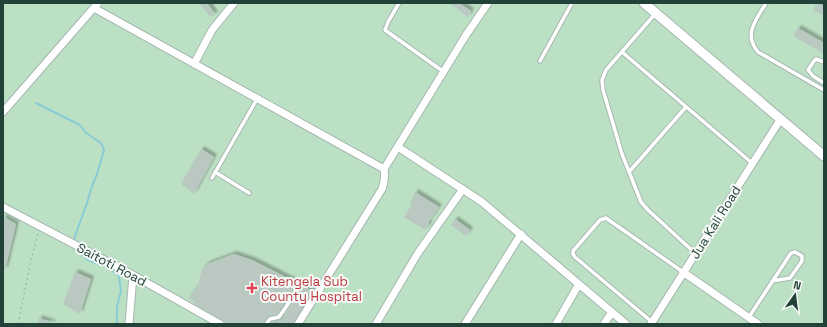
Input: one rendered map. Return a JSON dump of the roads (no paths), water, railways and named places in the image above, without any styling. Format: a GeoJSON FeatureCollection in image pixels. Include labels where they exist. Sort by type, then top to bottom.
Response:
{"type":"FeatureCollection","features":[{"type":"Feature","properties":{"kind":"street"},"geometry":{"type":"LineString","coordinates":[[194,64],[212,30],[234,3]]}},
{"type":"Feature","properties":{"kind":"street"},"geometry":{"type":"LineString","coordinates":[[298,324],[382,189],[385,176],[384,169],[488,3]]}},
{"type":"Feature","properties":{"kind":"street"},"geometry":{"type":"LineString","coordinates":[[644,3],[824,156]]}},
{"type":"Feature","properties":{"kind":"street"},"geometry":{"type":"LineString","coordinates":[[3,112],[96,5],[194,64],[384,169]]}},
{"type":"Feature","properties":{"kind":"street","name":"Jua Kali Road"},"geometry":{"type":"LineString","coordinates":[[651,323],[780,120]]}},
{"type":"Feature","properties":{"kind":"street"},"geometry":{"type":"LineString","coordinates":[[398,147],[482,202],[626,324]]}},
{"type":"Feature","properties":{"kind":"street"},"geometry":{"type":"LineString","coordinates":[[376,324],[418,253],[463,189]]}},
{"type":"Feature","properties":{"kind":"street","name":"Saitoti Road"},"geometry":{"type":"LineString","coordinates":[[3,207],[133,275],[220,324]]}},
{"type":"Feature","properties":{"kind":"street"},"geometry":{"type":"LineString","coordinates":[[465,324],[521,234]]}},
{"type":"Feature","properties":{"kind":"street"},"geometry":{"type":"LineString","coordinates":[[683,272],[758,324]]}},
{"type":"Feature","properties":{"kind":"street"},"geometry":{"type":"LineString","coordinates":[[129,324],[133,275]]}},
{"type":"Feature","properties":{"kind":"street"},"geometry":{"type":"LineString","coordinates":[[556,324],[579,284]]}},
{"type":"Feature","properties":{"kind":"street"},"geometry":{"type":"LineString","coordinates":[[604,324],[612,312]]}},
{"type":"Feature","properties":{"kind":"lane"},"geometry":{"type":"LineString","coordinates":[[399,3],[385,30],[444,72]]}},
{"type":"Feature","properties":{"kind":"lane"},"geometry":{"type":"LineString","coordinates":[[540,61],[572,3]]}},
{"type":"Feature","properties":{"kind":"lane"},"geometry":{"type":"LineString","coordinates":[[766,3],[752,28],[751,37],[753,46],[758,52],[824,90]]}},
{"type":"Feature","properties":{"kind":"lane"},"geometry":{"type":"LineString","coordinates":[[656,13],[606,70],[602,80],[603,90],[622,154],[641,202],[695,253]]}},
{"type":"Feature","properties":{"kind":"lane"},"geometry":{"type":"LineString","coordinates":[[622,52],[752,163]]}},
{"type":"Feature","properties":{"kind":"lane"},"geometry":{"type":"LineString","coordinates":[[824,62],[816,59],[808,70],[813,76],[824,83]]}},
{"type":"Feature","properties":{"kind":"lane"},"geometry":{"type":"LineString","coordinates":[[212,178],[257,99]]}},
{"type":"Feature","properties":{"kind":"lane"},"geometry":{"type":"LineString","coordinates":[[629,172],[686,107]]}},
{"type":"Feature","properties":{"kind":"lane"},"geometry":{"type":"LineString","coordinates":[[215,172],[249,193]]}},
{"type":"Feature","properties":{"kind":"lane"},"geometry":{"type":"LineString","coordinates":[[651,323],[575,257],[573,254],[574,251],[600,220],[606,218],[683,272]]}},
{"type":"Feature","properties":{"kind":"lane"},"geometry":{"type":"LineString","coordinates":[[749,318],[772,281],[791,253],[795,252],[802,256],[802,261],[790,278],[772,281]]}},
{"type":"Feature","properties":{"kind":"lane"},"geometry":{"type":"LineString","coordinates":[[266,324],[270,319],[279,317],[290,301]]}},
{"type":"Feature","properties":{"kind":"waterway"},"geometry":{"type":"LineString","coordinates":[[36,103],[80,125],[86,133],[101,143],[104,150],[74,242]]}},
{"type":"Feature","properties":{"kind":"waterway"},"geometry":{"type":"LineString","coordinates":[[74,246],[74,248],[88,260],[109,268],[119,276],[121,291],[117,306],[117,324]]}},
{"type":"Feature","properties":{"kind":"place","name":"Kitengela Sub County Hospital"},"geometry":{"type":"Point","coordinates":[252,288]}}]}
